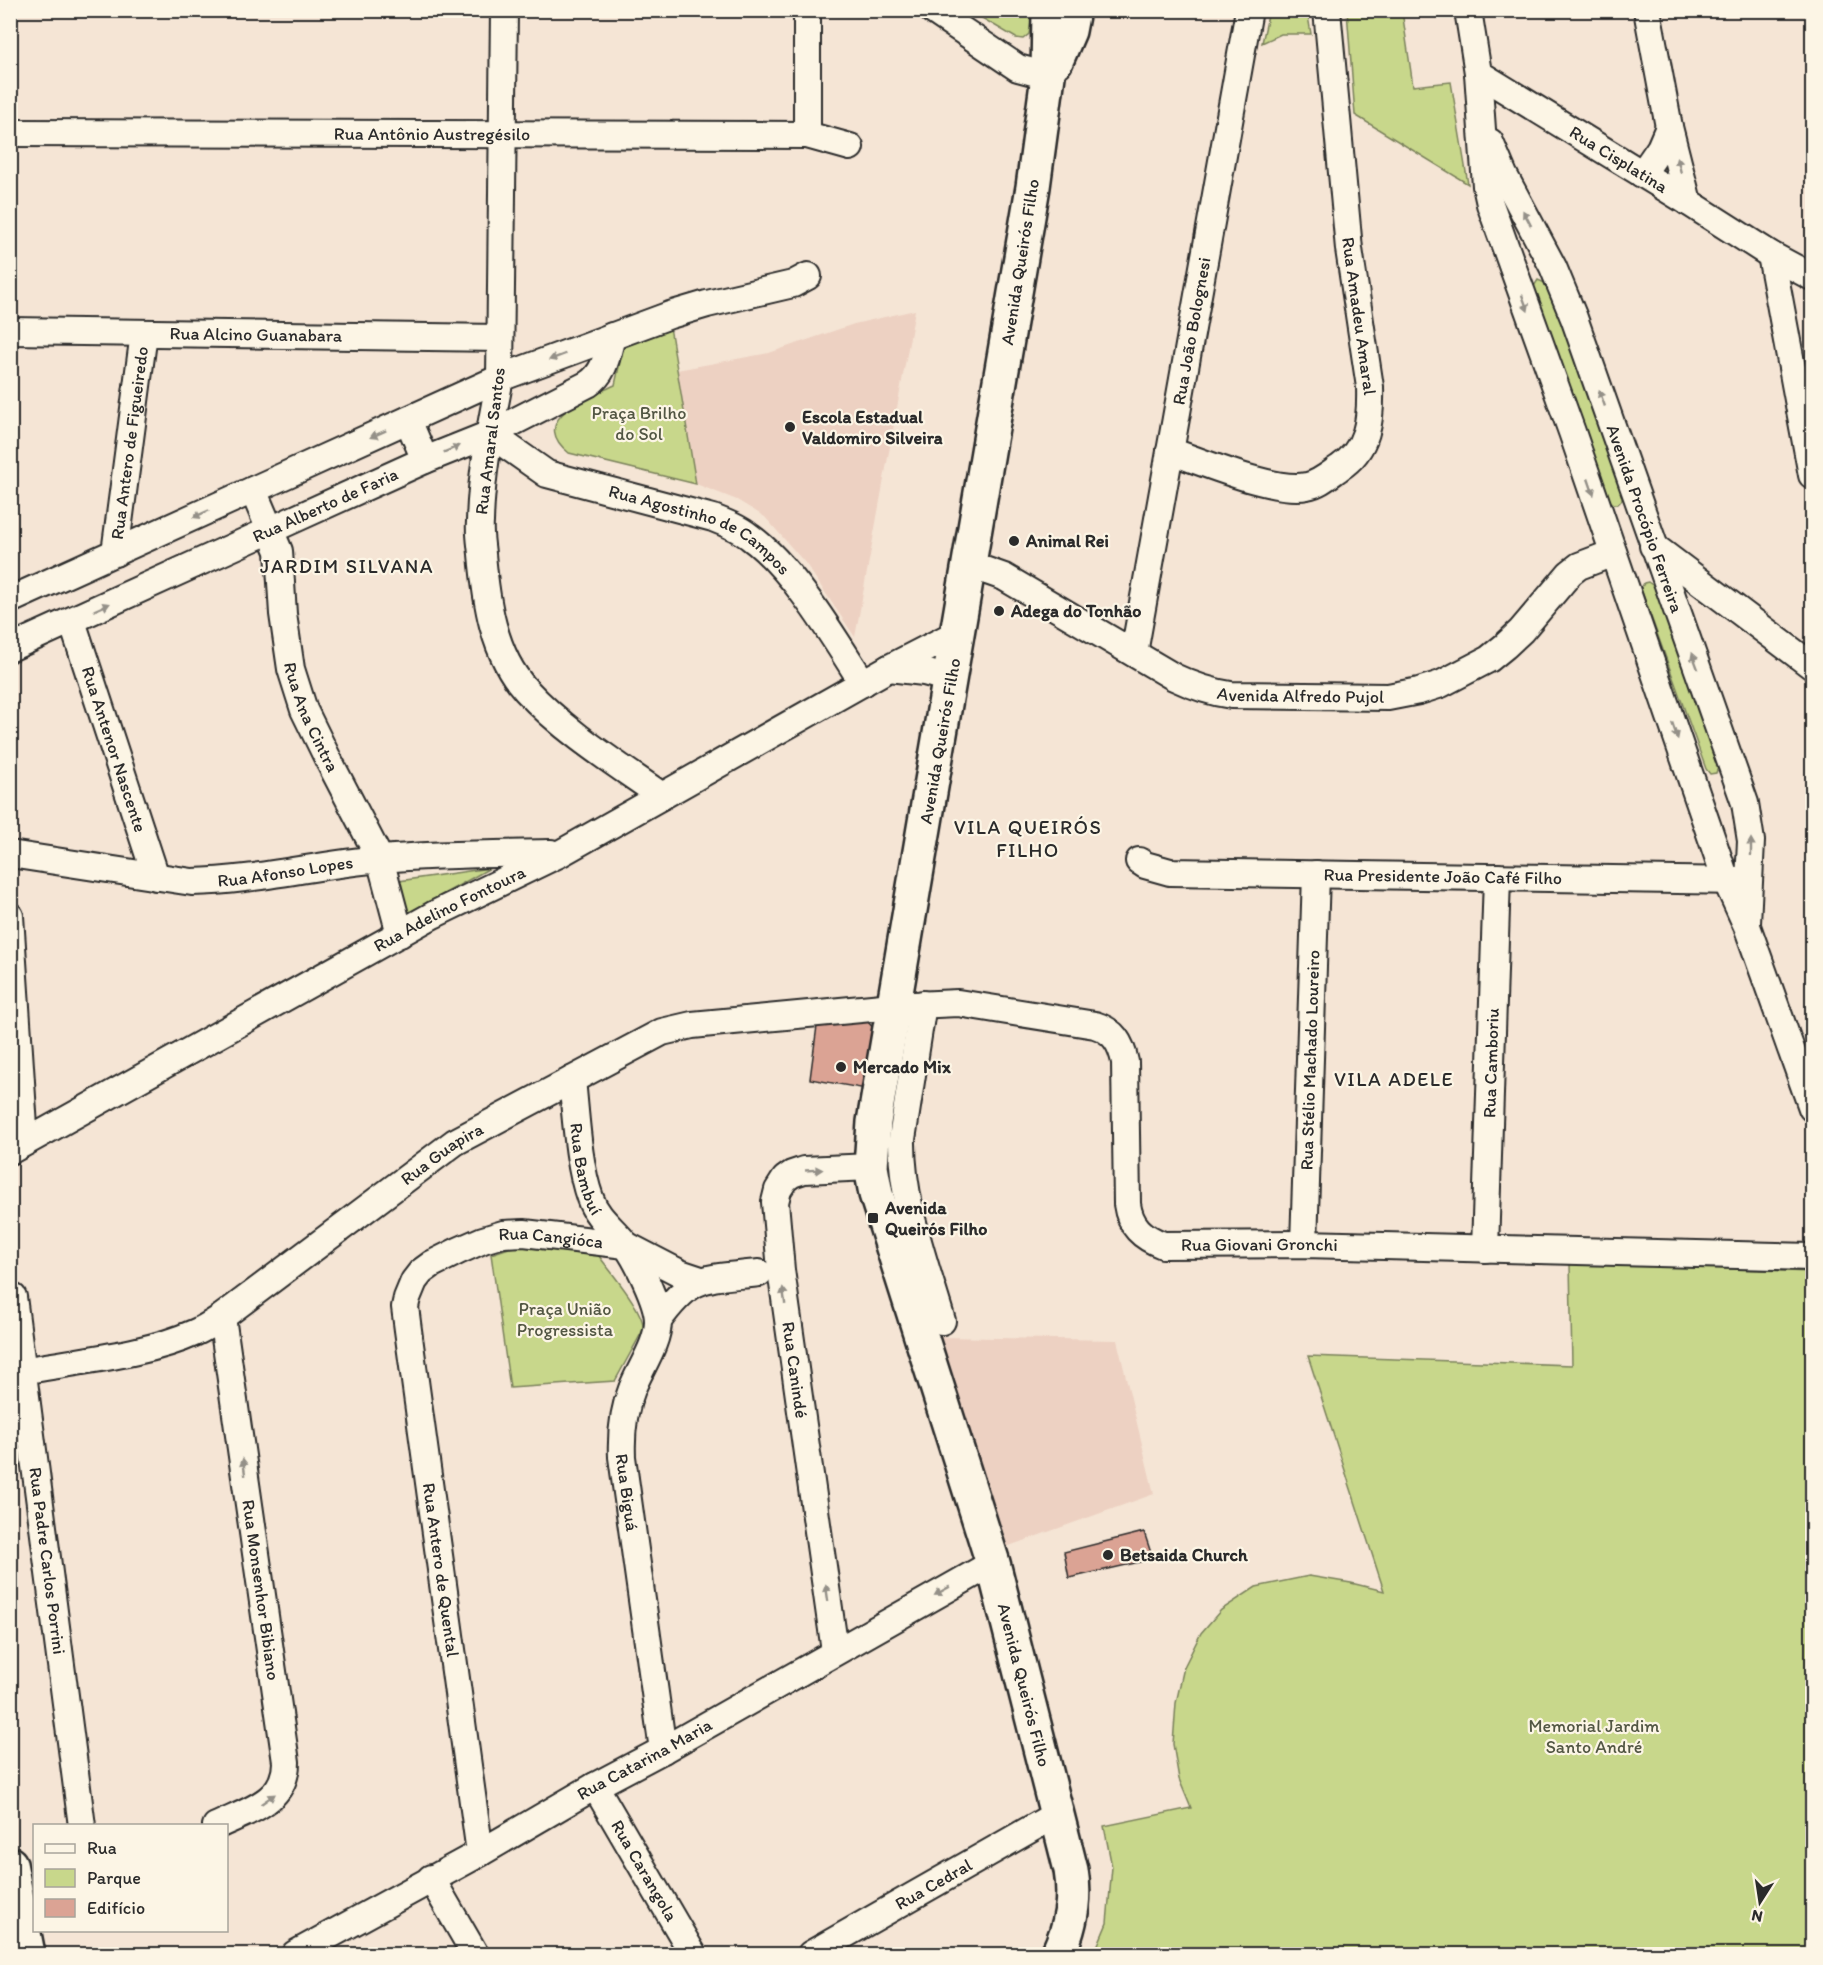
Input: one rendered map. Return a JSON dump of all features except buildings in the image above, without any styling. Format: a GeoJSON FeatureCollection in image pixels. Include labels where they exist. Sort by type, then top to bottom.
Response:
{"type":"FeatureCollection","features":[{"type":"Feature","properties":{"kind":"main road","name":"Avenida Queirós Filho"},"geometry":{"type":"LineString","coordinates":[[1049,10],[1048,76],[1033,187],[950,680],[908,1005],[874,1122],[871,1167],[876,1194],[993,1563],[1071,1870],[1074,1888],[1070,1922],[1058,1954]]}},
{"type":"Feature","properties":{"kind":"main road","name":"Avenida Queirós Filho"},"geometry":{"type":"LineString","coordinates":[[1048,76],[1069,32],[1073,10]]}},
{"type":"Feature","properties":{"kind":"main road"},"geometry":{"type":"LineString","coordinates":[[10,1864],[27,1954]]}},
{"type":"Feature","properties":{"kind":"street","name":"Rua Amaral Santos"},"geometry":{"type":"LineString","coordinates":[[504,10],[500,378],[490,434],[479,523],[484,579],[491,618],[506,658],[525,688],[562,725],[662,796]]}},
{"type":"Feature","properties":{"kind":"street"},"geometry":{"type":"LineString","coordinates":[[807,10],[807,135]]}},
{"type":"Feature","properties":{"kind":"street"},"geometry":{"type":"LineString","coordinates":[[932,10],[1018,68],[1048,76]]}},
{"type":"Feature","properties":{"kind":"street","name":"Rua João Bolognesi"},"geometry":{"type":"LineString","coordinates":[[1134,653],[1249,10]]}},
{"type":"Feature","properties":{"kind":"street","name":"Rua Amadeu Amaral"},"geometry":{"type":"LineString","coordinates":[[1170,451],[1283,488],[1295,488],[1318,482],[1351,460],[1361,447],[1366,434],[1370,410],[1370,387],[1349,249],[1327,10]]}},
{"type":"Feature","properties":{"kind":"street"},"geometry":{"type":"LineString","coordinates":[[1468,10],[1478,73]]}},
{"type":"Feature","properties":{"kind":"street"},"geometry":{"type":"LineString","coordinates":[[1647,10],[1669,127],[1688,202]]}},
{"type":"Feature","properties":{"kind":"street","name":"Avenida Procópio Ferreira"},"geometry":{"type":"LineString","coordinates":[[1478,73],[1486,186],[1490,204],[1613,553],[1738,881],[1747,926],[1812,1108]]}},
{"type":"Feature","properties":{"kind":"street","name":"Rua Cisplatina"},"geometry":{"type":"LineString","coordinates":[[1478,73],[1771,255],[1812,277]]}},
{"type":"Feature","properties":{"kind":"street","name":"Avenida Procópio Ferreira"},"geometry":{"type":"LineString","coordinates":[[1482,125],[1504,175],[1553,267],[1570,308],[1745,803],[1751,841],[1738,881]]}},
{"type":"Feature","properties":{"kind":"street"},"geometry":{"type":"LineString","coordinates":[[1642,174],[1660,148],[1669,127]]}},
{"type":"Feature","properties":{"kind":"street","name":"Rua Antônio Austregésilo"},"geometry":{"type":"LineString","coordinates":[[10,132],[807,135],[849,147]]}},
{"type":"Feature","properties":{"kind":"street"},"geometry":{"type":"LineString","coordinates":[[1771,255],[1812,475]]}},
{"type":"Feature","properties":{"kind":"street"},"geometry":{"type":"LineString","coordinates":[[10,600],[500,378],[670,315],[707,304],[794,285],[808,276]]}},
{"type":"Feature","properties":{"kind":"street","name":"Rua Alcino Guanabara"},"geometry":{"type":"LineString","coordinates":[[10,331],[500,338]]}},
{"type":"Feature","properties":{"kind":"street","name":"Rua Antero de Figueiredo"},"geometry":{"type":"LineString","coordinates":[[115,553],[144,333]]}},
{"type":"Feature","properties":{"kind":"street","name":"Rua Alberto de Faria"},"geometry":{"type":"LineString","coordinates":[[10,648],[425,460],[490,434],[597,378],[603,369],[612,336]]}},
{"type":"Feature","properties":{"kind":"street"},"geometry":{"type":"LineString","coordinates":[[408,420],[425,460]]}},
{"type":"Feature","properties":{"kind":"street","name":"Rua Agostinho de Campos"},"geometry":{"type":"LineString","coordinates":[[490,434],[547,474],[713,518],[732,525],[750,537],[766,550],[790,577],[862,683]]}},
{"type":"Feature","properties":{"kind":"street","name":"Rua Ana Cintra"},"geometry":{"type":"LineString","coordinates":[[253,490],[279,551],[283,614],[291,669],[304,710],[380,859],[400,934]]}},
{"type":"Feature","properties":{"kind":"street"},"geometry":{"type":"LineString","coordinates":[[1613,553],[1622,565],[1636,568],[1649,561],[1653,546],[1812,666]]}},
{"type":"Feature","properties":{"kind":"street","name":"Avenida Alfredo Pujol"},"geometry":{"type":"LineString","coordinates":[[970,565],[1004,577],[1192,686],[1211,692],[1246,695],[1388,697],[1441,684],[1489,659],[1521,631],[1570,573],[1592,560],[1613,553]]}},
{"type":"Feature","properties":{"kind":"street","name":"Rua Antenor Nascente"},"geometry":{"type":"LineString","coordinates":[[72,621],[156,877]]}},
{"type":"Feature","properties":{"kind":"street","name":"Rua Adelino Fontoura"},"geometry":{"type":"LineString","coordinates":[[18,1147],[433,915],[561,853],[889,668],[959,632]]}},
{"type":"Feature","properties":{"kind":"street"},"geometry":{"type":"LineString","coordinates":[[889,668],[924,672],[950,680]]}},
{"type":"Feature","properties":{"kind":"street","name":"Rua Afonso Lopes"},"geometry":{"type":"LineString","coordinates":[[10,854],[192,882],[221,882],[380,859],[437,855],[561,853]]}},
{"type":"Feature","properties":{"kind":"street","name":"Rua Presidente João Café Filho"},"geometry":{"type":"LineString","coordinates":[[1139,861],[1170,872],[1738,881]]}},
{"type":"Feature","properties":{"kind":"street","name":"Rua Stélio Machado Loureiro"},"geometry":{"type":"LineString","coordinates":[[1304,1244],[1316,874]]}},
{"type":"Feature","properties":{"kind":"street","name":"Rua Camboriu"},"geometry":{"type":"LineString","coordinates":[[1485,1249],[1497,877]]}},
{"type":"Feature","properties":{"kind":"street"},"geometry":{"type":"LineString","coordinates":[[10,915],[18,1147]]}},
{"type":"Feature","properties":{"kind":"street","name":"Rua Giovani Gronchi"},"geometry":{"type":"LineString","coordinates":[[908,1005],[975,1004],[1108,1029],[1123,1051],[1125,1062],[1126,1204],[1133,1224],[1149,1239],[1162,1245],[1304,1244],[1812,1257]]}},
{"type":"Feature","properties":{"kind":"street","name":"Rua Guapira"},"geometry":{"type":"LineString","coordinates":[[22,1371],[132,1351],[179,1339],[196,1332],[222,1317],[455,1142],[662,1032],[692,1025],[908,1005]]}},
{"type":"Feature","properties":{"kind":"street","name":"Avenida Queirós Filho"},"geometry":{"type":"LineString","coordinates":[[908,1005],[902,1159],[907,1195],[942,1322]]}},
{"type":"Feature","properties":{"kind":"street","name":"Rua Bambuí"},"geometry":{"type":"LineString","coordinates":[[572,1080],[583,1170],[591,1200],[602,1220],[626,1245]]}},
{"type":"Feature","properties":{"kind":"street","name":"Rua Canindé"},"geometry":{"type":"LineString","coordinates":[[835,1651],[781,1270],[776,1202],[778,1190],[785,1179],[792,1174],[804,1170],[871,1167]]}},
{"type":"Feature","properties":{"kind":"street","name":"Rua Cangióca"},"geometry":{"type":"LineString","coordinates":[[411,1288],[422,1272],[432,1264],[483,1240],[503,1234],[524,1233],[626,1245],[680,1273],[700,1280],[759,1273]]}},
{"type":"Feature","properties":{"kind":"street","name":"Rua Biguá"},"geometry":{"type":"LineString","coordinates":[[626,1245],[654,1298],[658,1321],[652,1346],[629,1397],[623,1417],[621,1436],[663,1750]]}},
{"type":"Feature","properties":{"kind":"street"},"geometry":{"type":"LineString","coordinates":[[658,1321],[681,1293],[700,1280]]}},
{"type":"Feature","properties":{"kind":"street","name":"Rua Antero de Quental"},"geometry":{"type":"LineString","coordinates":[[411,1288],[405,1307],[480,1852]]}},
{"type":"Feature","properties":{"kind":"street","name":"Rua Padre Carlos Porrini"},"geometry":{"type":"LineString","coordinates":[[13,1296],[82,1824]]}},
{"type":"Feature","properties":{"kind":"street","name":"Rua Monsenhor Bibiano"},"geometry":{"type":"LineString","coordinates":[[220,1824],[269,1800],[277,1792],[286,1773],[222,1317]]}},
{"type":"Feature","properties":{"kind":"street","name":"Rua Catarina Maria"},"geometry":{"type":"LineString","coordinates":[[296,1954],[993,1563]]}},
{"type":"Feature","properties":{"kind":"street","name":"Rua Carangola"},"geometry":{"type":"LineString","coordinates":[[595,1786],[693,1954]]}},
{"type":"Feature","properties":{"kind":"street","name":"Rua Cedral"},"geometry":{"type":"LineString","coordinates":[[810,1954],[1057,1814]]}},
{"type":"Feature","properties":{"kind":"street"},"geometry":{"type":"LineString","coordinates":[[431,1878],[475,1954]]}},
{"type":"Feature","properties":{"kind":"shaded area","name":"Escola Estadual Valdomiro Silveira"},"geometry":{"type":"Polygon","coordinates":[[[915,310],[855,637],[806,564],[765,517],[737,500],[696,484],[677,370],[769,353],[854,324],[915,310]]]}},
{"type":"Feature","properties":{"kind":"shaded area"},"geometry":{"type":"Polygon","coordinates":[[[941,1337],[1117,1340],[1154,1494],[1006,1547],[941,1337]]]}},
{"type":"Feature","properties":{"kind":"green space"},"geometry":{"type":"Polygon","coordinates":[[[1307,10],[1311,34],[1281,34],[1262,43],[1269,11],[1307,10]]]}},
{"type":"Feature","properties":{"kind":"green space"},"geometry":{"type":"Polygon","coordinates":[[[970,11],[1033,11],[1029,34],[1023,39],[1016,38],[970,11]]]}},
{"type":"Feature","properties":{"kind":"green space"},"geometry":{"type":"Polygon","coordinates":[[[1347,11],[1402,11],[1413,86],[1451,82],[1468,184],[1355,115],[1347,11]]]}},
{"type":"Feature","properties":{"kind":"green space"},"geometry":{"type":"Polygon","coordinates":[[[1538,280],[1545,283],[1564,321],[1622,495],[1622,500],[1618,504],[1610,501],[1534,286],[1538,280]]]}},
{"type":"Feature","properties":{"kind":"green space","name":"Praça Brilho do Sol"},"geometry":{"type":"Polygon","coordinates":[[[670,327],[696,484],[569,453],[558,441],[555,429],[558,419],[566,410],[615,385],[624,344],[670,327]]]}},
{"type":"Feature","properties":{"kind":"green space"},"geometry":{"type":"Polygon","coordinates":[[[1648,582],[1655,587],[1719,764],[1716,773],[1710,774],[1706,769],[1641,589],[1644,583],[1648,582]]]}},
{"type":"Feature","properties":{"kind":"green space"},"geometry":{"type":"Polygon","coordinates":[[[490,868],[406,915],[399,881],[490,868]]]}},
{"type":"Feature","properties":{"kind":"green space","name":"Praça União Progressista"},"geometry":{"type":"Polygon","coordinates":[[[529,1246],[596,1252],[633,1302],[643,1322],[643,1330],[615,1381],[510,1388],[491,1254],[512,1247],[529,1246]]]}},
{"type":"Feature","properties":{"kind":"green space","name":"Memorial Jardim Santo André"},"geometry":{"type":"Polygon","coordinates":[[[1570,1263],[1812,1272],[1812,1954],[1094,1954],[1107,1923],[1112,1867],[1104,1826],[1191,1808],[1179,1779],[1173,1744],[1176,1703],[1184,1667],[1201,1633],[1221,1610],[1256,1587],[1309,1576],[1384,1591],[1308,1356],[1572,1365],[1570,1263]]]}},
{"type":"Feature","properties":{"kind":"place","name":"Escola Estadual Valdomiro Silveira"},"geometry":{"type":"Point","coordinates":[790,427]}},
{"type":"Feature","properties":{"kind":"place","name":"Animal Rei"},"geometry":{"type":"Point","coordinates":[1014,541]}},
{"type":"Feature","properties":{"kind":"place","name":"Adega do Tonhão"},"geometry":{"type":"Point","coordinates":[999,611]}},
{"type":"Feature","properties":{"kind":"place","name":"Mercado Mix"},"geometry":{"type":"Point","coordinates":[841,1067]}},
{"type":"Feature","properties":{"kind":"place","name":"Avenida Queirós Filho"},"geometry":{"type":"Point","coordinates":[873,1218]}},
{"type":"Feature","properties":{"kind":"place","name":"Betsaida Church"},"geometry":{"type":"Point","coordinates":[1108,1555]}},
{"type":"Feature","properties":{"kind":"district","name":"JARDIM SILVANA"},"geometry":{"type":"Point","coordinates":[347,566]}},
{"type":"Feature","properties":{"kind":"district","name":"VILA QUEIRÓS FILHO"},"geometry":{"type":"Point","coordinates":[1028,838]}},
{"type":"Feature","properties":{"kind":"district","name":"VILA ADELE"},"geometry":{"type":"Point","coordinates":[1394,1079]}}]}
